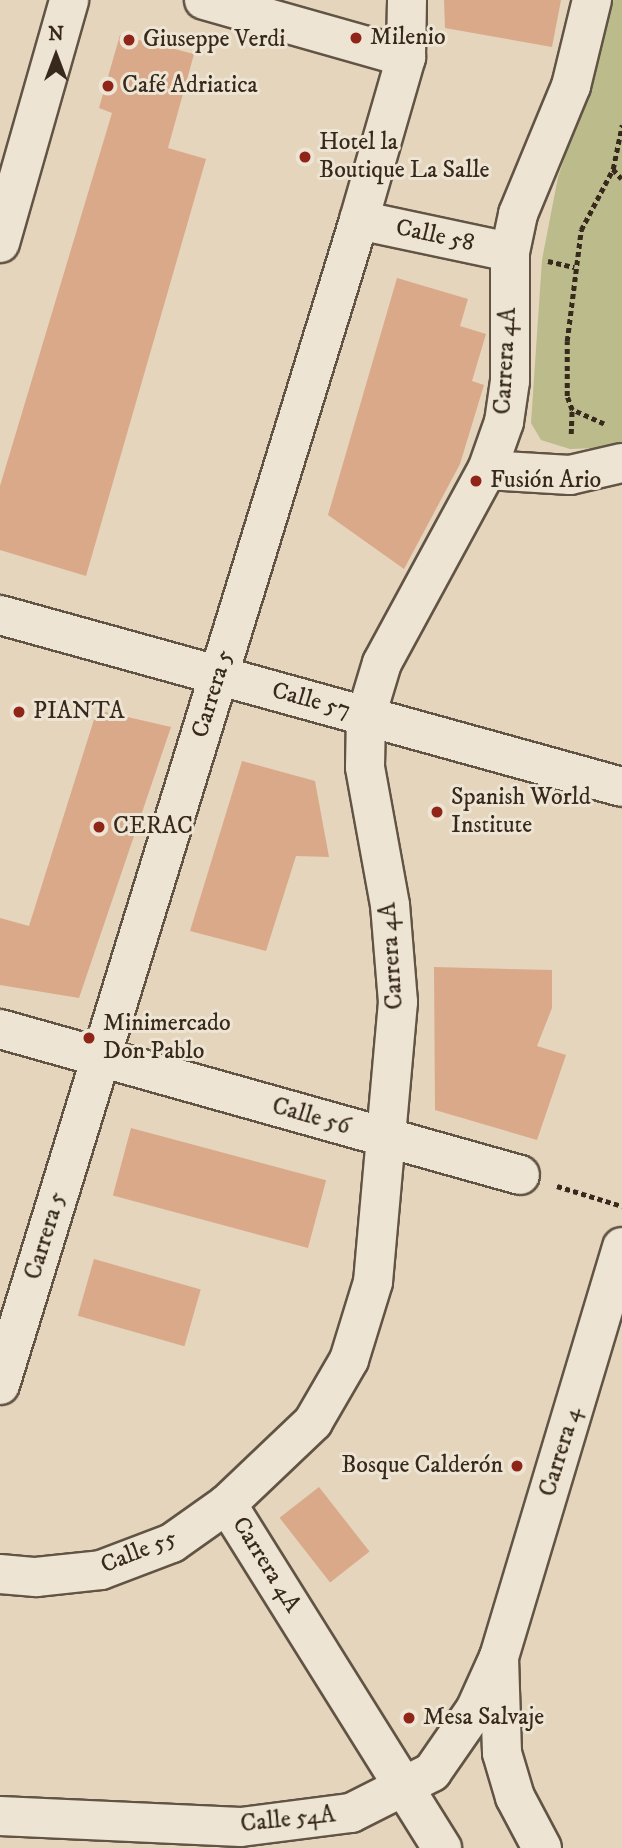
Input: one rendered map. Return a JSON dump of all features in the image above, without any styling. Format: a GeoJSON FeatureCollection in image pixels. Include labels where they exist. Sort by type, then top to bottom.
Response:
{"type":"FeatureCollection","features":[{"type":"Feature","properties":{"kind":"street"},"geometry":{"type":"LineString","coordinates":[[0,243],[69,0]]}},
{"type":"Feature","properties":{"kind":"street"},"geometry":{"type":"LineString","coordinates":[[204,0],[406,57]]}},
{"type":"Feature","properties":{"kind":"street","name":"Carrera 5"},"geometry":{"type":"LineString","coordinates":[[0,1385],[359,220],[406,57],[407,0]]}},
{"type":"Feature","properties":{"kind":"street","name":"Carrera 4A"},"geometry":{"type":"LineString","coordinates":[[442,1848],[227,1504],[313,1422],[349,1360],[373,1282],[389,1138],[398,1002],[390,905],[365,767],[366,716],[382,663],[487,470],[510,381],[510,252],[518,214],[571,86],[592,0]]}},
{"type":"Feature","properties":{"kind":"street","name":"Calle 58"},"geometry":{"type":"LineString","coordinates":[[359,220],[510,252]]}},
{"type":"Feature","properties":{"kind":"street"},"geometry":{"type":"LineString","coordinates":[[487,470],[570,475],[622,463]]}},
{"type":"Feature","properties":{"kind":"street","name":"Calle 57"},"geometry":{"type":"LineString","coordinates":[[0,615],[622,787]]}},
{"type":"Feature","properties":{"kind":"street","name":"Calle 56"},"geometry":{"type":"LineString","coordinates":[[0,1029],[520,1175]]}},
{"type":"Feature","properties":{"kind":"street","name":"Carrera 4"},"geometry":{"type":"LineString","coordinates":[[499,1657],[622,1247]]}},
{"type":"Feature","properties":{"kind":"street","name":"Calle 55"},"geometry":{"type":"LineString","coordinates":[[0,1574],[36,1577],[101,1570],[172,1543],[227,1504]]}},
{"type":"Feature","properties":{"kind":"street"},"geometry":{"type":"LineString","coordinates":[[499,1657],[502,1753],[534,1846]]}},
{"type":"Feature","properties":{"kind":"street","name":"Calle 54A"},"geometry":{"type":"LineString","coordinates":[[0,1816],[237,1837],[351,1813],[405,1789],[432,1772],[450,1750],[499,1657]]}},
{"type":"Feature","properties":{"kind":"path"},"geometry":{"type":"LineString","coordinates":[[613,425],[584,419],[572,410],[567,396],[581,230],[613,169],[622,125]]}},
{"type":"Feature","properties":{"kind":"path"},"geometry":{"type":"LineString","coordinates":[[613,169],[622,179]]}},
{"type":"Feature","properties":{"kind":"path"},"geometry":{"type":"LineString","coordinates":[[520,1175],[622,1206]]}},
{"type":"Feature","properties":{"kind":"green space"},"geometry":{"type":"Polygon","coordinates":[[[611,0],[622,0],[622,447],[570,449],[541,440],[531,423],[542,260],[558,177],[599,57],[611,0]]]}},
{"type":"Feature","properties":{"kind":"building"},"geometry":{"type":"Polygon","coordinates":[[[444,0],[561,0],[552,47],[445,28],[444,0]]]}},
{"type":"Feature","properties":{"kind":"building"},"geometry":{"type":"Polygon","coordinates":[[[120,35],[194,54],[168,148],[206,159],[86,576],[0,550],[0,486],[112,113],[99,108],[120,35]]]}},
{"type":"Feature","properties":{"kind":"building"},"geometry":{"type":"Polygon","coordinates":[[[397,278],[468,299],[460,326],[486,334],[472,381],[484,385],[460,464],[404,569],[328,515],[397,278]]]}},
{"type":"Feature","properties":{"kind":"building","name":"CERAC"},"geometry":{"type":"Polygon","coordinates":[[[97,710],[171,727],[79,998],[0,985],[0,918],[29,926],[97,710]]]}},
{"type":"Feature","properties":{"kind":"building"},"geometry":{"type":"Polygon","coordinates":[[[242,761],[315,781],[329,857],[296,856],[266,951],[190,931],[242,761]]]}},
{"type":"Feature","properties":{"kind":"building"},"geometry":{"type":"Polygon","coordinates":[[[434,967],[552,970],[552,1008],[537,1046],[566,1055],[537,1140],[435,1110],[434,967]]]}},
{"type":"Feature","properties":{"kind":"building"},"geometry":{"type":"Polygon","coordinates":[[[131,1128],[326,1180],[308,1248],[113,1196],[131,1128]]]}},
{"type":"Feature","properties":{"kind":"building"},"geometry":{"type":"Polygon","coordinates":[[[94,1259],[201,1290],[184,1346],[78,1316],[94,1259]]]}},
{"type":"Feature","properties":{"kind":"building"},"geometry":{"type":"Polygon","coordinates":[[[319,1487],[369,1552],[330,1582],[280,1518],[319,1487]]]}},
{"type":"Feature","properties":{"kind":"place","name":"Milenio"},"geometry":{"type":"Point","coordinates":[356,38]}},
{"type":"Feature","properties":{"kind":"place","name":"Giuseppe Verdi"},"geometry":{"type":"Point","coordinates":[129,40]}},
{"type":"Feature","properties":{"kind":"place","name":"Café Adriatica"},"geometry":{"type":"Point","coordinates":[108,86]}},
{"type":"Feature","properties":{"kind":"place","name":"Hotel la Boutique La Salle"},"geometry":{"type":"Point","coordinates":[305,157]}},
{"type":"Feature","properties":{"kind":"place","name":"Fusión Ario"},"geometry":{"type":"Point","coordinates":[476,481]}},
{"type":"Feature","properties":{"kind":"place","name":"PIANTA"},"geometry":{"type":"Point","coordinates":[19,712]}},
{"type":"Feature","properties":{"kind":"place","name":"Spanish World Institute"},"geometry":{"type":"Point","coordinates":[437,812]}},
{"type":"Feature","properties":{"kind":"place","name":"CERAC"},"geometry":{"type":"Point","coordinates":[99,827]}},
{"type":"Feature","properties":{"kind":"place","name":"Minimercado Don Pablo"},"geometry":{"type":"Point","coordinates":[89,1038]}},
{"type":"Feature","properties":{"kind":"place","name":"Bosque Calderón"},"geometry":{"type":"Point","coordinates":[517,1466]}},
{"type":"Feature","properties":{"kind":"place","name":"Mesa Salvaje"},"geometry":{"type":"Point","coordinates":[409,1718]}}]}
